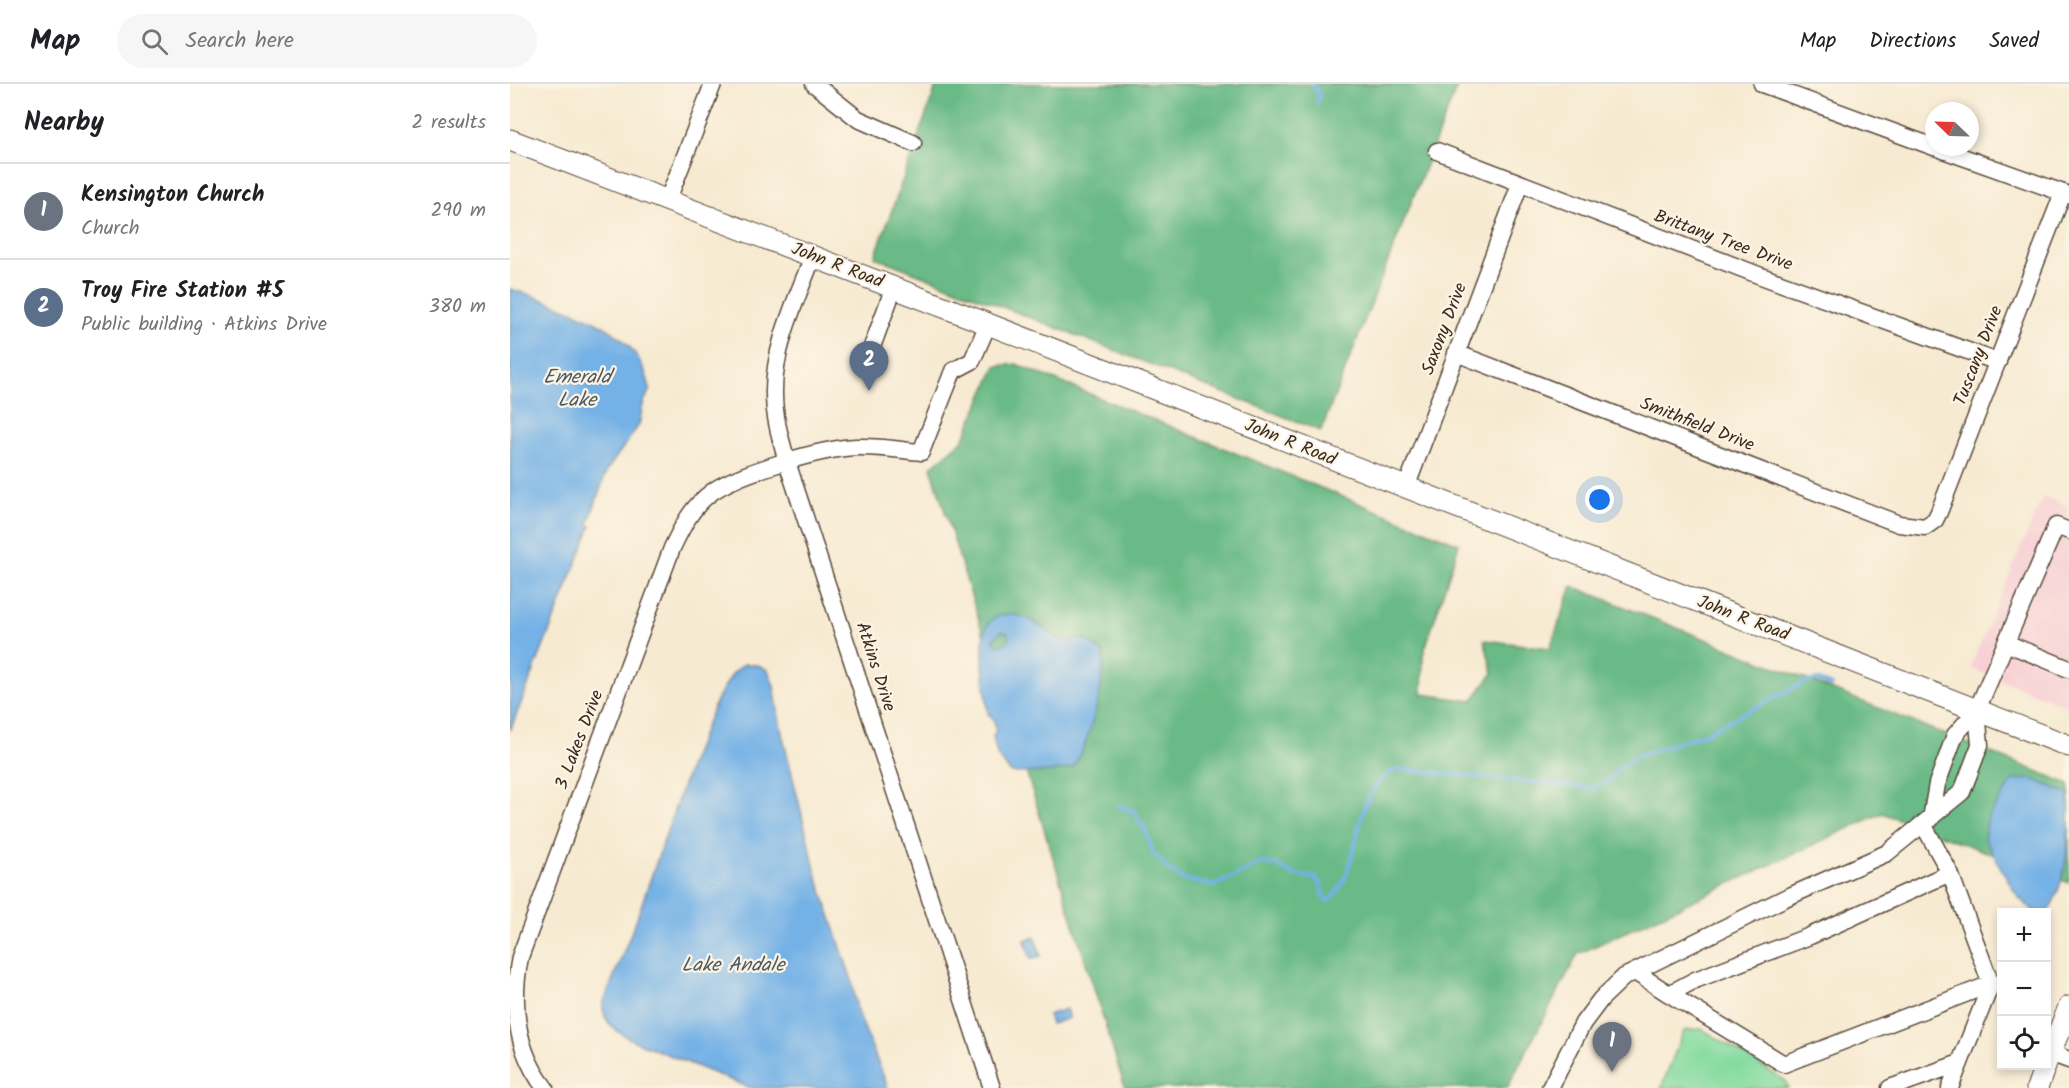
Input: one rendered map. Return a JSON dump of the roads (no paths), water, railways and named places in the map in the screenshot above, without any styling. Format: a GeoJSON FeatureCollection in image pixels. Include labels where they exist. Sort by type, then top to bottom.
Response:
{"type":"FeatureCollection","features":[{"type":"Feature","properties":{"kind":"main road","name":"John R Road"},"geometry":{"type":"LineString","coordinates":[[510,140],[894,287],[2069,746]]}},
{"type":"Feature","properties":{"kind":"main road"},"geometry":{"type":"LineString","coordinates":[[2037,1088],[2053,1060],[2069,1007]]}},
{"type":"Feature","properties":{"kind":"street"},"geometry":{"type":"LineString","coordinates":[[667,202],[713,84]]}},
{"type":"Feature","properties":{"kind":"street"},"geometry":{"type":"LineString","coordinates":[[814,84],[858,119],[913,143]]}},
{"type":"Feature","properties":{"kind":"street"},"geometry":{"type":"LineString","coordinates":[[1762,84],[1798,90],[1925,143]]}},
{"type":"Feature","properties":{"kind":"street","name":"Brittany Tree Drive"},"geometry":{"type":"LineString","coordinates":[[1437,152],[1761,276],[1998,362]]}},
{"type":"Feature","properties":{"kind":"street"},"geometry":{"type":"LineString","coordinates":[[1959,156],[2066,194]]}},
{"type":"Feature","properties":{"kind":"street","name":"Saxony Drive"},"geometry":{"type":"LineString","coordinates":[[1406,488],[1520,184]]}},
{"type":"Feature","properties":{"kind":"street","name":"Tuscany Drive"},"geometry":{"type":"LineString","coordinates":[[1925,527],[1935,520],[1940,512],[2066,194]]}},
{"type":"Feature","properties":{"kind":"street","name":"Atkins Drive"},"geometry":{"type":"LineString","coordinates":[[813,256],[785,334],[776,372],[775,409],[787,462],[992,1088]]}},
{"type":"Feature","properties":{"kind":"street"},"geometry":{"type":"LineString","coordinates":[[865,366],[894,287]]}},
{"type":"Feature","properties":{"kind":"street","name":"3 Lakes Drive"},"geometry":{"type":"LineString","coordinates":[[545,1088],[530,1065],[518,1028],[515,996],[520,957],[672,548],[688,517],[711,492],[732,481],[806,455],[856,447],[921,452],[953,370],[972,361],[988,324]]}},
{"type":"Feature","properties":{"kind":"street","name":"Smithfield Drive"},"geometry":{"type":"LineString","coordinates":[[1456,353],[1899,524],[1925,527]]}},
{"type":"Feature","properties":{"kind":"street"},"geometry":{"type":"LineString","coordinates":[[1950,1088],[1991,984],[1950,873],[1927,821],[1937,784],[1955,735],[1977,710],[2056,526],[2069,531]]}},
{"type":"Feature","properties":{"kind":"street"},"geometry":{"type":"LineString","coordinates":[[2006,643],[2069,669]]}},
{"type":"Feature","properties":{"kind":"street"},"geometry":{"type":"LineString","coordinates":[[1550,1088],[1561,1080],[1583,1023],[1601,999],[1624,977],[1783,899],[1887,853],[1962,792],[1980,745],[1977,710]]}},
{"type":"Feature","properties":{"kind":"street"},"geometry":{"type":"LineString","coordinates":[[1669,994],[1695,980],[1810,936],[1909,894],[1950,873]]}},
{"type":"Feature","properties":{"kind":"street"},"geometry":{"type":"LineString","coordinates":[[1635,972],[1784,1064],[1962,993],[1991,984]]}},
{"type":"Feature","properties":{"kind":"street"},"geometry":{"type":"LineString","coordinates":[[1890,1088],[1960,1063]]}},
{"type":"Feature","properties":{"kind":"water","name":"Emerald Lake"},"geometry":{"type":"Polygon","coordinates":[[[510,289],[575,312],[604,326],[628,345],[637,357],[650,389],[643,404],[639,425],[607,470],[588,524],[591,526],[510,731],[510,289]]]}},
{"type":"Feature","properties":{"kind":"water"},"geometry":{"type":"Polygon","coordinates":[[[1011,614],[1029,619],[1062,640],[1086,639],[1103,653],[1102,679],[1095,713],[1084,746],[1072,768],[1049,772],[1011,773],[997,755],[993,736],[996,730],[993,718],[988,714],[983,641],[985,631],[993,619],[1011,614]],[[1001,631],[993,640],[1002,645],[1009,640],[1008,633],[1001,631]]]}},
{"type":"Feature","properties":{"kind":"water","name":"Lake Andale"},"geometry":{"type":"Polygon","coordinates":[[[744,664],[757,665],[768,670],[774,686],[781,729],[816,873],[852,981],[857,1010],[888,1088],[750,1088],[632,1040],[616,1030],[605,1017],[603,1004],[637,918],[691,762],[717,699],[733,673],[744,664]]]}},
{"type":"Feature","properties":{"kind":"water"},"geometry":{"type":"Polygon","coordinates":[[[2032,779],[2069,794],[2068,841],[2064,871],[2050,908],[2030,908],[2018,897],[1984,838],[1988,817],[2013,780],[2032,779]]]}},
{"type":"Feature","properties":{"kind":"water"},"geometry":{"type":"Polygon","coordinates":[[[1035,937],[1041,956],[1031,959],[1025,940],[1035,937]]]}},
{"type":"Feature","properties":{"kind":"water"},"geometry":{"type":"Polygon","coordinates":[[[1066,1009],[1069,1018],[1051,1024],[1048,1015],[1066,1009]]]}},
{"type":"Feature","properties":{"kind":"waterway"},"geometry":{"type":"LineString","coordinates":[[1312,84],[1319,94],[1317,103]]}},
{"type":"Feature","properties":{"kind":"waterway"},"geometry":{"type":"LineString","coordinates":[[1119,806],[1134,811],[1144,827],[1153,853],[1168,869],[1183,879],[1213,886],[1262,863],[1275,864],[1292,874],[1316,878],[1328,901],[1340,887],[1348,871],[1370,795],[1381,780],[1397,769],[1593,788],[1609,780],[1619,768],[1634,757],[1704,734],[1803,683],[1817,680],[1832,686]]}},
{"type":"Feature","properties":{"kind":"place","name":"Troy Fire Station #5"},"geometry":{"type":"Point","coordinates":[869,391]}},
{"type":"Feature","properties":{"kind":"place","name":"Kensington Church"},"geometry":{"type":"Point","coordinates":[1612,1072]}}]}
